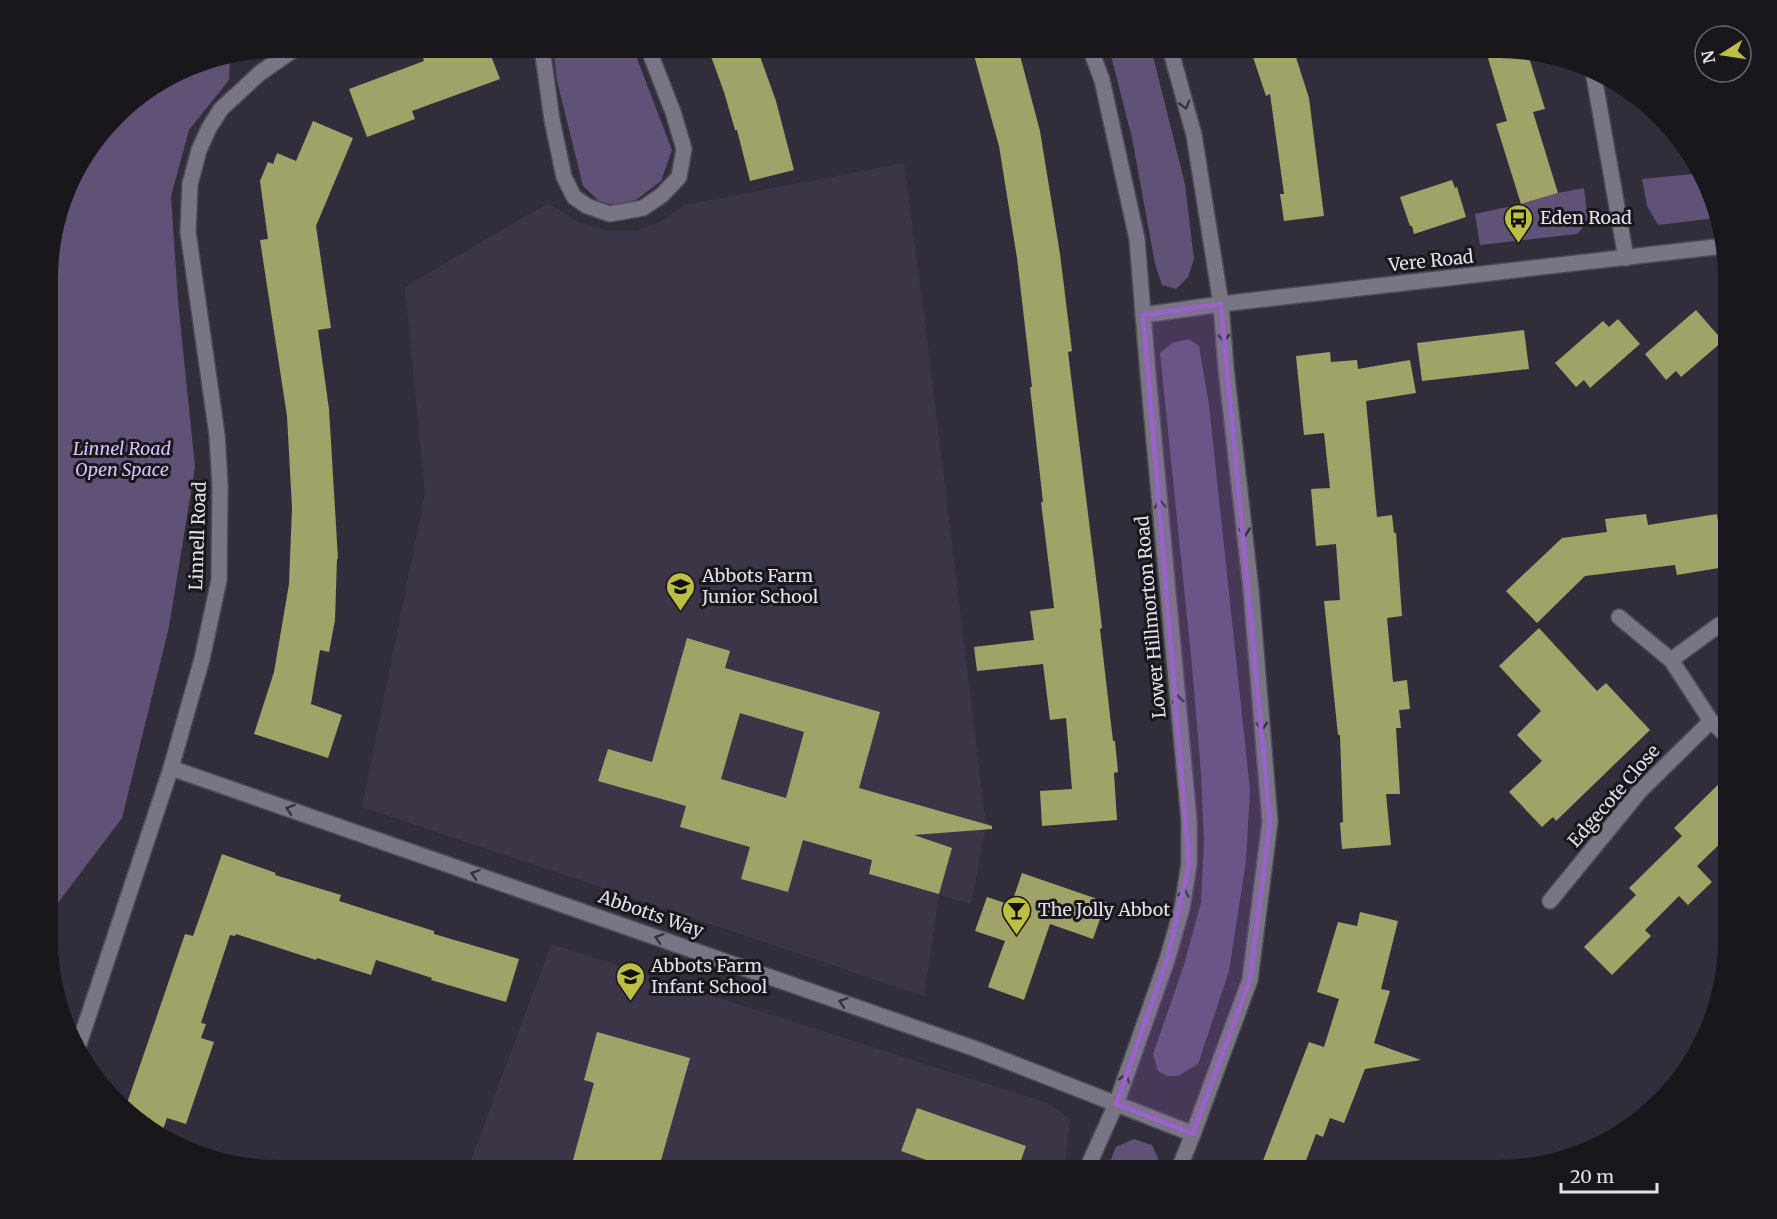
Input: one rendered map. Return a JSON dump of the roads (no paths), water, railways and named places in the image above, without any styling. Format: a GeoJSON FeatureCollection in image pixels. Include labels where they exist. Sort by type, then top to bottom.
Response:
{"type":"FeatureCollection","features":[{"type":"Feature","properties":{"kind":"street","name":"Linnell Road"},"geometry":{"type":"LineString","coordinates":[[81,1038],[171,768],[202,659],[219,580],[220,485],[217,435],[188,232],[190,184],[199,150],[221,109],[260,73],[282,58]]}},
{"type":"Feature","properties":{"kind":"street"},"geometry":{"type":"LineString","coordinates":[[543,58],[552,120],[564,177],[574,197],[587,206],[610,214],[643,208],[662,195],[679,177],[684,149],[673,111],[652,58]]}},
{"type":"Feature","properties":{"kind":"street","name":"Lower Hillmorton Road"},"geometry":{"type":"LineString","coordinates":[[1091,1160],[1116,1104],[1167,960],[1182,908],[1189,864],[1188,810],[1137,239],[1102,80],[1094,58]]}},
{"type":"Feature","properties":{"kind":"street"},"geometry":{"type":"LineString","coordinates":[[1173,58],[1194,135],[1221,304],[1226,369],[1251,590],[1270,822],[1250,981],[1182,1160]]}},
{"type":"Feature","properties":{"kind":"street"},"geometry":{"type":"LineString","coordinates":[[1595,80],[1626,258]]}},
{"type":"Feature","properties":{"kind":"street","name":"Vere Road"},"geometry":{"type":"LineString","coordinates":[[1143,315],[1716,247]]}},
{"type":"Feature","properties":{"kind":"street"},"geometry":{"type":"LineString","coordinates":[[1619,617],[1671,660],[1718,728]]}},
{"type":"Feature","properties":{"kind":"street"},"geometry":{"type":"LineString","coordinates":[[1671,660],[1718,626]]}},
{"type":"Feature","properties":{"kind":"street","name":"Edgecote Close"},"geometry":{"type":"LineString","coordinates":[[1550,901],[1640,790],[1711,721]]}},
{"type":"Feature","properties":{"kind":"street","name":"Abbotts Way"},"geometry":{"type":"LineString","coordinates":[[171,768],[898,1021],[1193,1134]]}},
{"type":"Feature","properties":{"kind":"place","name":"Eden Road"},"geometry":{"type":"Point","coordinates":[1519,244]}},
{"type":"Feature","properties":{"kind":"place","name":"Abbots Farm Junior School"},"geometry":{"type":"Point","coordinates":[681,612]}},
{"type":"Feature","properties":{"kind":"place","name":"The Jolly Abbot"},"geometry":{"type":"Point","coordinates":[1017,936]}},
{"type":"Feature","properties":{"kind":"place","name":"Abbots Farm Infant School"},"geometry":{"type":"Point","coordinates":[630,1002]}},
{"type":"Feature","properties":{"kind":"park label","name":"Linnel Road Open Space"},"geometry":{"type":"Point","coordinates":[122,459]}}]}
